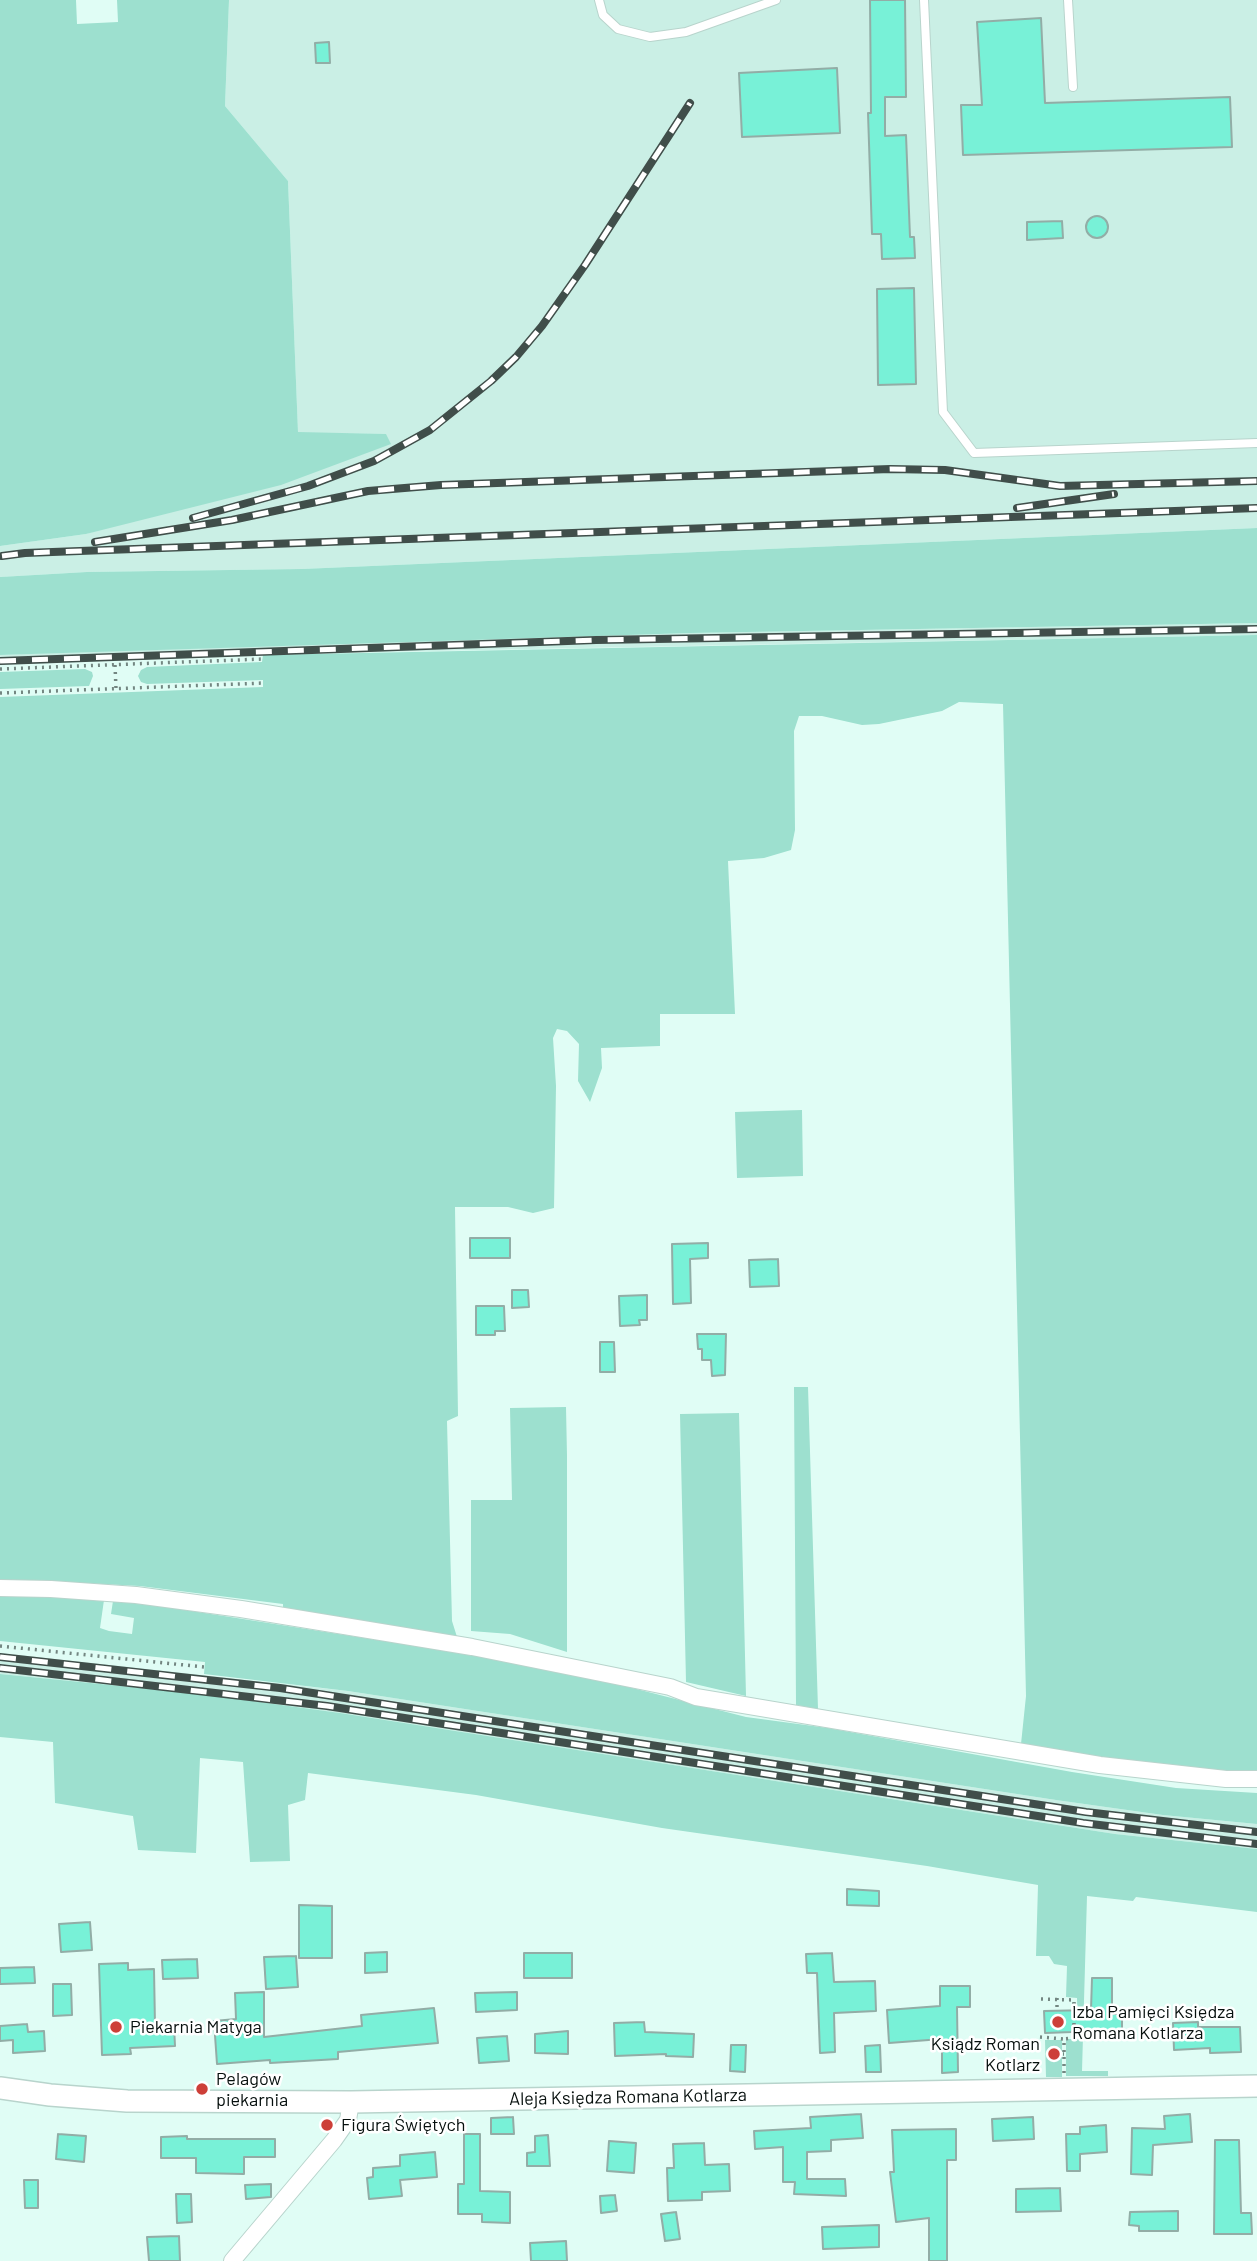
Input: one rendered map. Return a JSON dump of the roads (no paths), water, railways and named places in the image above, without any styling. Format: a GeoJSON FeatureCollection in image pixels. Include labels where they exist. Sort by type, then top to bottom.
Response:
{"type":"FeatureCollection","features":[{"type":"Feature","properties":{"kind":"street"},"geometry":{"type":"LineString","coordinates":[[0,1588],[51,1588],[136,1595],[241,1609],[472,1647],[670,1687],[696,1697],[1100,1765],[1226,1779],[1257,1779]]}},
{"type":"Feature","properties":{"kind":"street","name":"Aleja Księdza Romana Kotlarza"},"geometry":{"type":"LineString","coordinates":[[0,2088],[127,2101],[351,2102],[1257,2086]]}},
{"type":"Feature","properties":{"kind":"street"},"geometry":{"type":"LineString","coordinates":[[232,2261],[334,2140],[348,2120],[351,2102]]}},
{"type":"Feature","properties":{"kind":"lane"},"geometry":{"type":"LineString","coordinates":[[599,0],[603,15],[618,29],[650,37],[686,32],[776,0]]}},
{"type":"Feature","properties":{"kind":"lane"},"geometry":{"type":"LineString","coordinates":[[925,0],[943,412],[974,453],[1257,443]]}},
{"type":"Feature","properties":{"kind":"lane"},"geometry":{"type":"LineString","coordinates":[[1068,0],[1073,87]]}},
{"type":"Feature","properties":{"kind":"railway"},"geometry":{"type":"LineString","coordinates":[[193,518],[308,486],[374,461],[430,430],[491,381],[542,326],[690,103]]}},
{"type":"Feature","properties":{"kind":"railway"},"geometry":{"type":"LineString","coordinates":[[95,542],[232,520],[368,491],[441,485],[890,469],[945,470],[1060,486],[1257,481]]}},
{"type":"Feature","properties":{"kind":"railway"},"geometry":{"type":"LineString","coordinates":[[1017,508],[1114,494]]}},
{"type":"Feature","properties":{"kind":"railway"},"geometry":{"type":"LineString","coordinates":[[2,556],[25,553],[1257,508]]}},
{"type":"Feature","properties":{"kind":"railway"},"geometry":{"type":"LineString","coordinates":[[0,661],[596,640],[1257,629]]}},
{"type":"Feature","properties":{"kind":"railway"},"geometry":{"type":"LineString","coordinates":[[0,1657],[280,1688],[1086,1812],[1257,1832]]}},
{"type":"Feature","properties":{"kind":"railway"},"geometry":{"type":"LineString","coordinates":[[0,1668],[327,1706],[1083,1823],[1257,1844]]}},
{"type":"Feature","properties":{"kind":"place","name":"Izba Pamięci Księdza Romana Kotlarza"},"geometry":{"type":"Point","coordinates":[1058,2022]}},
{"type":"Feature","properties":{"kind":"place","name":"Piekarnia Matyga"},"geometry":{"type":"Point","coordinates":[116,2027]}},
{"type":"Feature","properties":{"kind":"place","name":"Ksiądz Roman Kotlarz"},"geometry":{"type":"Point","coordinates":[1054,2054]}},
{"type":"Feature","properties":{"kind":"place","name":"Pelagów piekarnia"},"geometry":{"type":"Point","coordinates":[202,2089]}},
{"type":"Feature","properties":{"kind":"place","name":"Figura Świętych"},"geometry":{"type":"Point","coordinates":[327,2125]}}]}
